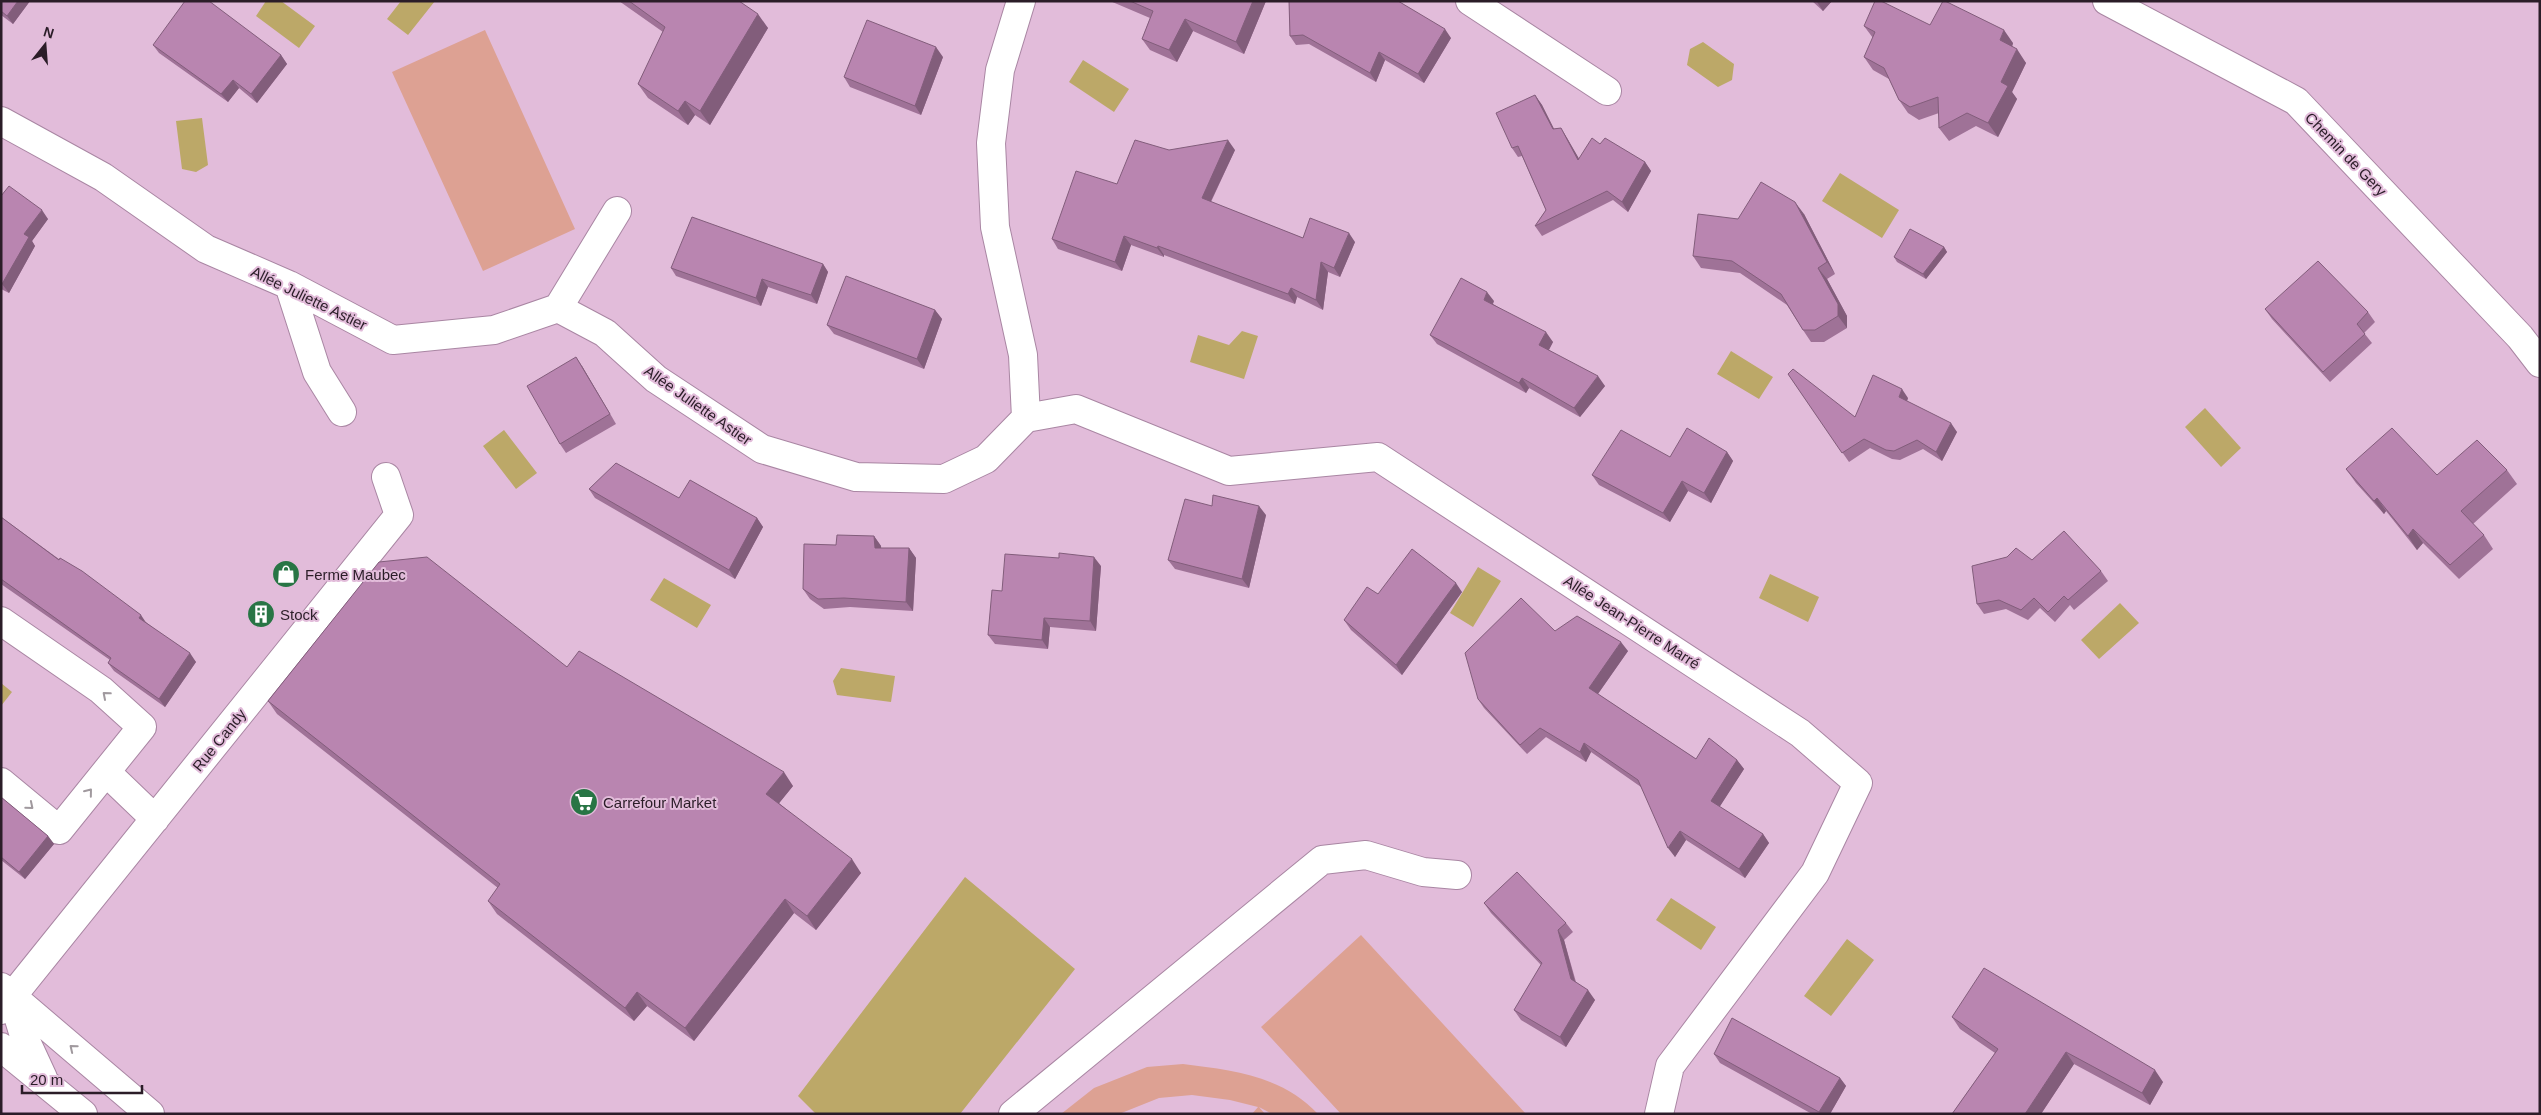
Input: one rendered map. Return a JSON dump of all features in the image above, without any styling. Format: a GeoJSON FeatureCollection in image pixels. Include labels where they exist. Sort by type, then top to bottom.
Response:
{"type":"FeatureCollection","features":[{"type":"Feature","properties":{"kind":"street"},"geometry":{"type":"LineString","coordinates":[[1021,1],[1000,70],[991,143],[995,226],[1023,354],[1026,418]]}},
{"type":"Feature","properties":{"kind":"street"},"geometry":{"type":"LineString","coordinates":[[1470,1],[1607,92]]}},
{"type":"Feature","properties":{"kind":"street","name":"Chemin de Gery"},"geometry":{"type":"LineString","coordinates":[[2107,1],[2296,101],[2520,337],[2540,363]]}},
{"type":"Feature","properties":{"kind":"street","name":"Allée Juliette Astier"},"geometry":{"type":"LineString","coordinates":[[1,121],[103,177],[206,249],[289,285],[393,340],[494,330],[558,308],[606,333],[656,379],[762,449],[856,477],[944,478],[986,459],[1026,418]]}},
{"type":"Feature","properties":{"kind":"street"},"geometry":{"type":"LineString","coordinates":[[558,308],[617,211]]}},
{"type":"Feature","properties":{"kind":"street"},"geometry":{"type":"LineString","coordinates":[[289,285],[317,372],[342,412]]}},
{"type":"Feature","properties":{"kind":"street","name":"Allée Jean-Pierre Marré"},"geometry":{"type":"LineString","coordinates":[[1026,418],[1076,409],[1229,471],[1378,458],[1800,733],[1858,783],[1815,873],[1670,1066],[1659,1114]]}},
{"type":"Feature","properties":{"kind":"street","name":"Rue Candy"},"geometry":{"type":"LineString","coordinates":[[4,996],[155,819],[399,515],[386,476]]}},
{"type":"Feature","properties":{"kind":"street"},"geometry":{"type":"LineString","coordinates":[[1,622],[100,690],[142,727],[59,830],[1,782]]}},
{"type":"Feature","properties":{"kind":"street"},"geometry":{"type":"LineString","coordinates":[[106,772],[155,819]]}},
{"type":"Feature","properties":{"kind":"street"},"geometry":{"type":"LineString","coordinates":[[1013,1114],[1322,860],[1366,855],[1423,872],[1458,875]]}},
{"type":"Feature","properties":{"kind":"street"},"geometry":{"type":"LineString","coordinates":[[4,996],[46,1085]]}},
{"type":"Feature","properties":{"kind":"street"},"geometry":{"type":"LineString","coordinates":[[4,996],[150,1114]]}},
{"type":"Feature","properties":{"kind":"street"},"geometry":{"type":"LineString","coordinates":[[1,1047],[83,1114]]}},
{"type":"Feature","properties":{"kind":"shaded area"},"geometry":{"type":"Polygon","coordinates":[[[266,1],[281,1],[315,26],[299,48],[256,16],[266,1]]]}},
{"type":"Feature","properties":{"kind":"shaded area"},"geometry":{"type":"Polygon","coordinates":[[[401,1],[435,1],[408,35],[387,19],[401,1]]]}},
{"type":"Feature","properties":{"kind":"shaded area"},"geometry":{"type":"Polygon","coordinates":[[[485,30],[575,229],[483,271],[392,72],[485,30]]]}},
{"type":"Feature","properties":{"kind":"shaded area"},"geometry":{"type":"Polygon","coordinates":[[[1703,42],[1734,64],[1732,80],[1718,87],[1687,65],[1690,49],[1703,42]]]}},
{"type":"Feature","properties":{"kind":"shaded area"},"geometry":{"type":"Polygon","coordinates":[[[1083,60],[1129,89],[1114,112],[1069,82],[1083,60]]]}},
{"type":"Feature","properties":{"kind":"shaded area"},"geometry":{"type":"Polygon","coordinates":[[[202,118],[208,165],[196,172],[182,169],[176,121],[202,118]]]}},
{"type":"Feature","properties":{"kind":"shaded area"},"geometry":{"type":"Polygon","coordinates":[[[1840,173],[1899,210],[1882,238],[1822,201],[1840,173]]]}},
{"type":"Feature","properties":{"kind":"shaded area"},"geometry":{"type":"Polygon","coordinates":[[[1242,331],[1258,336],[1244,379],[1190,362],[1198,335],[1229,345],[1242,331]]]}},
{"type":"Feature","properties":{"kind":"shaded area"},"geometry":{"type":"Polygon","coordinates":[[[1731,351],[1773,377],[1759,399],[1717,374],[1731,351]]]}},
{"type":"Feature","properties":{"kind":"shaded area"},"geometry":{"type":"Polygon","coordinates":[[[2205,408],[2241,448],[2221,467],[2185,427],[2205,408]]]}},
{"type":"Feature","properties":{"kind":"shaded area"},"geometry":{"type":"Polygon","coordinates":[[[504,430],[537,473],[516,489],[483,446],[504,430]]]}},
{"type":"Feature","properties":{"kind":"shaded area"},"geometry":{"type":"Polygon","coordinates":[[[1478,567],[1501,581],[1473,627],[1450,613],[1478,567]]]}},
{"type":"Feature","properties":{"kind":"shaded area"},"geometry":{"type":"Polygon","coordinates":[[[1770,574],[1819,597],[1808,622],[1759,598],[1770,574]]]}},
{"type":"Feature","properties":{"kind":"shaded area"},"geometry":{"type":"Polygon","coordinates":[[[664,578],[711,605],[697,628],[650,600],[664,578]]]}},
{"type":"Feature","properties":{"kind":"shaded area"},"geometry":{"type":"Polygon","coordinates":[[[2120,603],[2139,623],[2099,659],[2081,640],[2120,603]]]}},
{"type":"Feature","properties":{"kind":"shaded area"},"geometry":{"type":"Polygon","coordinates":[[[841,668],[895,676],[891,702],[837,695],[833,681],[841,668]]]}},
{"type":"Feature","properties":{"kind":"shaded area"},"geometry":{"type":"Polygon","coordinates":[[[1,683],[12,692],[1,706],[1,683]]]}},
{"type":"Feature","properties":{"kind":"shaded area"},"geometry":{"type":"Polygon","coordinates":[[[965,877],[1075,969],[960,1114],[816,1114],[798,1096],[965,877]]]}},
{"type":"Feature","properties":{"kind":"shaded area"},"geometry":{"type":"Polygon","coordinates":[[[1671,898],[1716,927],[1701,950],[1656,920],[1671,898]]]}},
{"type":"Feature","properties":{"kind":"shaded area"},"geometry":{"type":"Polygon","coordinates":[[[1361,935],[1526,1114],[1341,1114],[1261,1027],[1361,935]]]}},
{"type":"Feature","properties":{"kind":"shaded area"},"geometry":{"type":"Polygon","coordinates":[[[1847,939],[1874,960],[1831,1016],[1804,996],[1847,939]]]}},
{"type":"Feature","properties":{"kind":"shaded area"},"geometry":{"type":"Polygon","coordinates":[[[1183,1064],[1238,1072],[1273,1083],[1304,1101],[1318,1114],[1272,1114],[1259,1107],[1265,1114],[1252,1114],[1258,1107],[1230,1100],[1192,1095],[1159,1098],[1119,1114],[1061,1114],[1094,1088],[1147,1067],[1183,1064]]]}},
{"type":"Feature","properties":{"kind":"building"},"geometry":{"type":"Polygon","coordinates":[[[1,1],[18,1],[7,16],[1,11],[1,1]]]}},
{"type":"Feature","properties":{"kind":"building"},"geometry":{"type":"Polygon","coordinates":[[[185,1],[209,1],[281,55],[251,94],[233,80],[221,94],[153,45],[185,1]]]}},
{"type":"Feature","properties":{"kind":"building"},"geometry":{"type":"Polygon","coordinates":[[[629,1],[739,1],[758,14],[700,111],[685,101],[678,111],[638,84],[665,27],[629,1]]]}},
{"type":"Feature","properties":{"kind":"building"},"geometry":{"type":"Polygon","coordinates":[[[1130,1],[1253,1],[1236,42],[1185,19],[1169,50],[1142,39],[1153,11],[1130,1]]]}},
{"type":"Feature","properties":{"kind":"building"},"geometry":{"type":"Polygon","coordinates":[[[1289,1],[1398,1],[1445,29],[1418,74],[1379,52],[1370,73],[1303,35],[1290,36],[1289,1]]]}},
{"type":"Feature","properties":{"kind":"building"},"geometry":{"type":"Polygon","coordinates":[[[1875,1],[1881,1],[1930,25],[1943,1],[1945,1],[2004,30],[2000,40],[2017,49],[2001,82],[2008,86],[1988,123],[1967,113],[1939,128],[1938,97],[1910,107],[1899,100],[1884,68],[1864,57],[1875,32],[1864,26],[1875,1]]]}},
{"type":"Feature","properties":{"kind":"building"},"geometry":{"type":"Polygon","coordinates":[[[867,20],[936,47],[915,106],[844,77],[867,20]]]}},
{"type":"Feature","properties":{"kind":"building"},"geometry":{"type":"Polygon","coordinates":[[[1535,95],[1553,129],[1561,128],[1578,160],[1592,138],[1600,144],[1605,138],[1645,162],[1622,202],[1607,191],[1535,226],[1546,210],[1518,146],[1512,148],[1496,113],[1535,95]]]}},
{"type":"Feature","properties":{"kind":"building"},"geometry":{"type":"Polygon","coordinates":[[[1135,140],[1169,150],[1228,140],[1202,198],[1303,238],[1310,218],[1349,233],[1334,268],[1321,262],[1316,300],[1291,288],[1288,294],[1158,246],[1157,248],[1124,236],[1115,262],[1052,239],[1076,171],[1117,184],[1135,140]]]}},
{"type":"Feature","properties":{"kind":"building"},"geometry":{"type":"Polygon","coordinates":[[[1761,182],[1795,202],[1827,262],[1818,268],[1838,304],[1838,316],[1815,330],[1803,330],[1781,294],[1732,261],[1693,256],[1698,214],[1738,219],[1761,182]]]}},
{"type":"Feature","properties":{"kind":"building"},"geometry":{"type":"Polygon","coordinates":[[[9,186],[42,210],[24,234],[29,237],[1,284],[1,196],[9,186]]]}},
{"type":"Feature","properties":{"kind":"building"},"geometry":{"type":"Polygon","coordinates":[[[692,217],[823,264],[811,295],[762,279],[756,298],[671,268],[692,217]]]}},
{"type":"Feature","properties":{"kind":"building"},"geometry":{"type":"Polygon","coordinates":[[[1910,229],[1944,247],[1923,274],[1894,257],[1910,229]]]}},
{"type":"Feature","properties":{"kind":"building"},"geometry":{"type":"Polygon","coordinates":[[[2318,261],[2368,312],[2357,324],[2365,334],[2323,372],[2265,309],[2318,261]]]}},
{"type":"Feature","properties":{"kind":"building"},"geometry":{"type":"Polygon","coordinates":[[[846,276],[935,310],[917,359],[827,325],[846,276]]]}},
{"type":"Feature","properties":{"kind":"building"},"geometry":{"type":"Polygon","coordinates":[[[1461,278],[1487,292],[1484,300],[1546,332],[1539,345],[1598,376],[1574,408],[1522,378],[1519,383],[1430,335],[1461,278]]]}},
{"type":"Feature","properties":{"kind":"building"},"geometry":{"type":"Polygon","coordinates":[[[576,357],[610,414],[560,444],[527,386],[576,357]]]}},
{"type":"Feature","properties":{"kind":"building"},"geometry":{"type":"Polygon","coordinates":[[[1793,369],[1855,417],[1873,375],[1902,389],[1899,397],[1951,423],[1936,452],[1917,440],[1894,451],[1886,450],[1864,439],[1842,453],[1788,374],[1793,369]]]}},
{"type":"Feature","properties":{"kind":"building"},"geometry":{"type":"Polygon","coordinates":[[[1687,428],[1727,452],[1704,493],[1682,481],[1663,513],[1592,475],[1621,430],[1670,457],[1687,428]]]}},
{"type":"Feature","properties":{"kind":"building"},"geometry":{"type":"Polygon","coordinates":[[[2392,428],[2437,475],[2477,440],[2507,470],[2461,511],[2484,535],[2450,565],[2413,529],[2408,536],[2377,498],[2374,501],[2346,469],[2392,428]]]}},
{"type":"Feature","properties":{"kind":"building"},"geometry":{"type":"Polygon","coordinates":[[[616,463],[679,498],[690,480],[757,518],[729,570],[589,489],[616,463]]]}},
{"type":"Feature","properties":{"kind":"building"},"geometry":{"type":"Polygon","coordinates":[[[1213,495],[1259,506],[1242,579],[1168,560],[1185,499],[1212,506],[1213,495]]]}},
{"type":"Feature","properties":{"kind":"building"},"geometry":{"type":"Polygon","coordinates":[[[1,517],[59,560],[60,558],[82,571],[141,615],[139,618],[190,653],[159,699],[108,663],[111,658],[1,579],[1,517]]]}},
{"type":"Feature","properties":{"kind":"building"},"geometry":{"type":"Polygon","coordinates":[[[2064,531],[2101,571],[2068,600],[2064,596],[2048,612],[2034,598],[2021,610],[1999,600],[1977,604],[1972,566],[2007,557],[2016,548],[2032,560],[2064,531]]]}},
{"type":"Feature","properties":{"kind":"building"},"geometry":{"type":"Polygon","coordinates":[[[837,535],[874,536],[875,548],[909,548],[906,602],[844,598],[818,599],[803,589],[804,544],[836,545],[837,535]]]}},
{"type":"Feature","properties":{"kind":"building"},"geometry":{"type":"Polygon","coordinates":[[[1412,549],[1456,583],[1396,665],[1344,620],[1367,587],[1378,594],[1412,549]]]}},
{"type":"Feature","properties":{"kind":"building"},"geometry":{"type":"Polygon","coordinates":[[[1059,553],[1094,557],[1090,621],[1044,618],[1042,640],[988,635],[992,590],[1002,591],[1005,554],[1059,558],[1059,553]]]}},
{"type":"Feature","properties":{"kind":"building","name":"Carrefour Market"},"geometry":{"type":"Polygon","coordinates":[[[427,557],[567,667],[579,651],[784,772],[766,794],[852,859],[807,916],[785,899],[685,1028],[637,992],[625,1008],[488,901],[500,884],[268,701],[379,562],[427,557]]]}},
{"type":"Feature","properties":{"kind":"building"},"geometry":{"type":"Polygon","coordinates":[[[1521,598],[1555,631],[1577,616],[1621,642],[1589,688],[1696,759],[1709,738],[1737,760],[1711,801],[1763,834],[1739,869],[1680,831],[1668,848],[1638,780],[1584,743],[1580,752],[1540,728],[1520,745],[1478,699],[1465,653],[1521,598]]]}},
{"type":"Feature","properties":{"kind":"building"},"geometry":{"type":"Polygon","coordinates":[[[1,797],[48,836],[19,872],[1,857],[1,797]]]}},
{"type":"Feature","properties":{"kind":"building"},"geometry":{"type":"Polygon","coordinates":[[[1517,872],[1566,923],[1558,930],[1571,979],[1588,990],[1560,1037],[1514,1010],[1542,963],[1484,903],[1517,872]]]}},
{"type":"Feature","properties":{"kind":"building"},"geometry":{"type":"Polygon","coordinates":[[[1984,968],[2155,1070],[2142,1093],[2066,1052],[2025,1114],[1952,1114],[1998,1049],[1952,1017],[1984,968]]]}},
{"type":"Feature","properties":{"kind":"building"},"geometry":{"type":"Polygon","coordinates":[[[1732,1018],[1840,1078],[1819,1112],[1714,1054],[1732,1018]]]}},
{"type":"Feature","properties":{"kind":"place","name":"Ferme Maubec"},"geometry":{"type":"Point","coordinates":[286,574]}},
{"type":"Feature","properties":{"kind":"place","name":"Stock"},"geometry":{"type":"Point","coordinates":[261,614]}},
{"type":"Feature","properties":{"kind":"place","name":"Carrefour Market"},"geometry":{"type":"Point","coordinates":[584,802]}}]}
